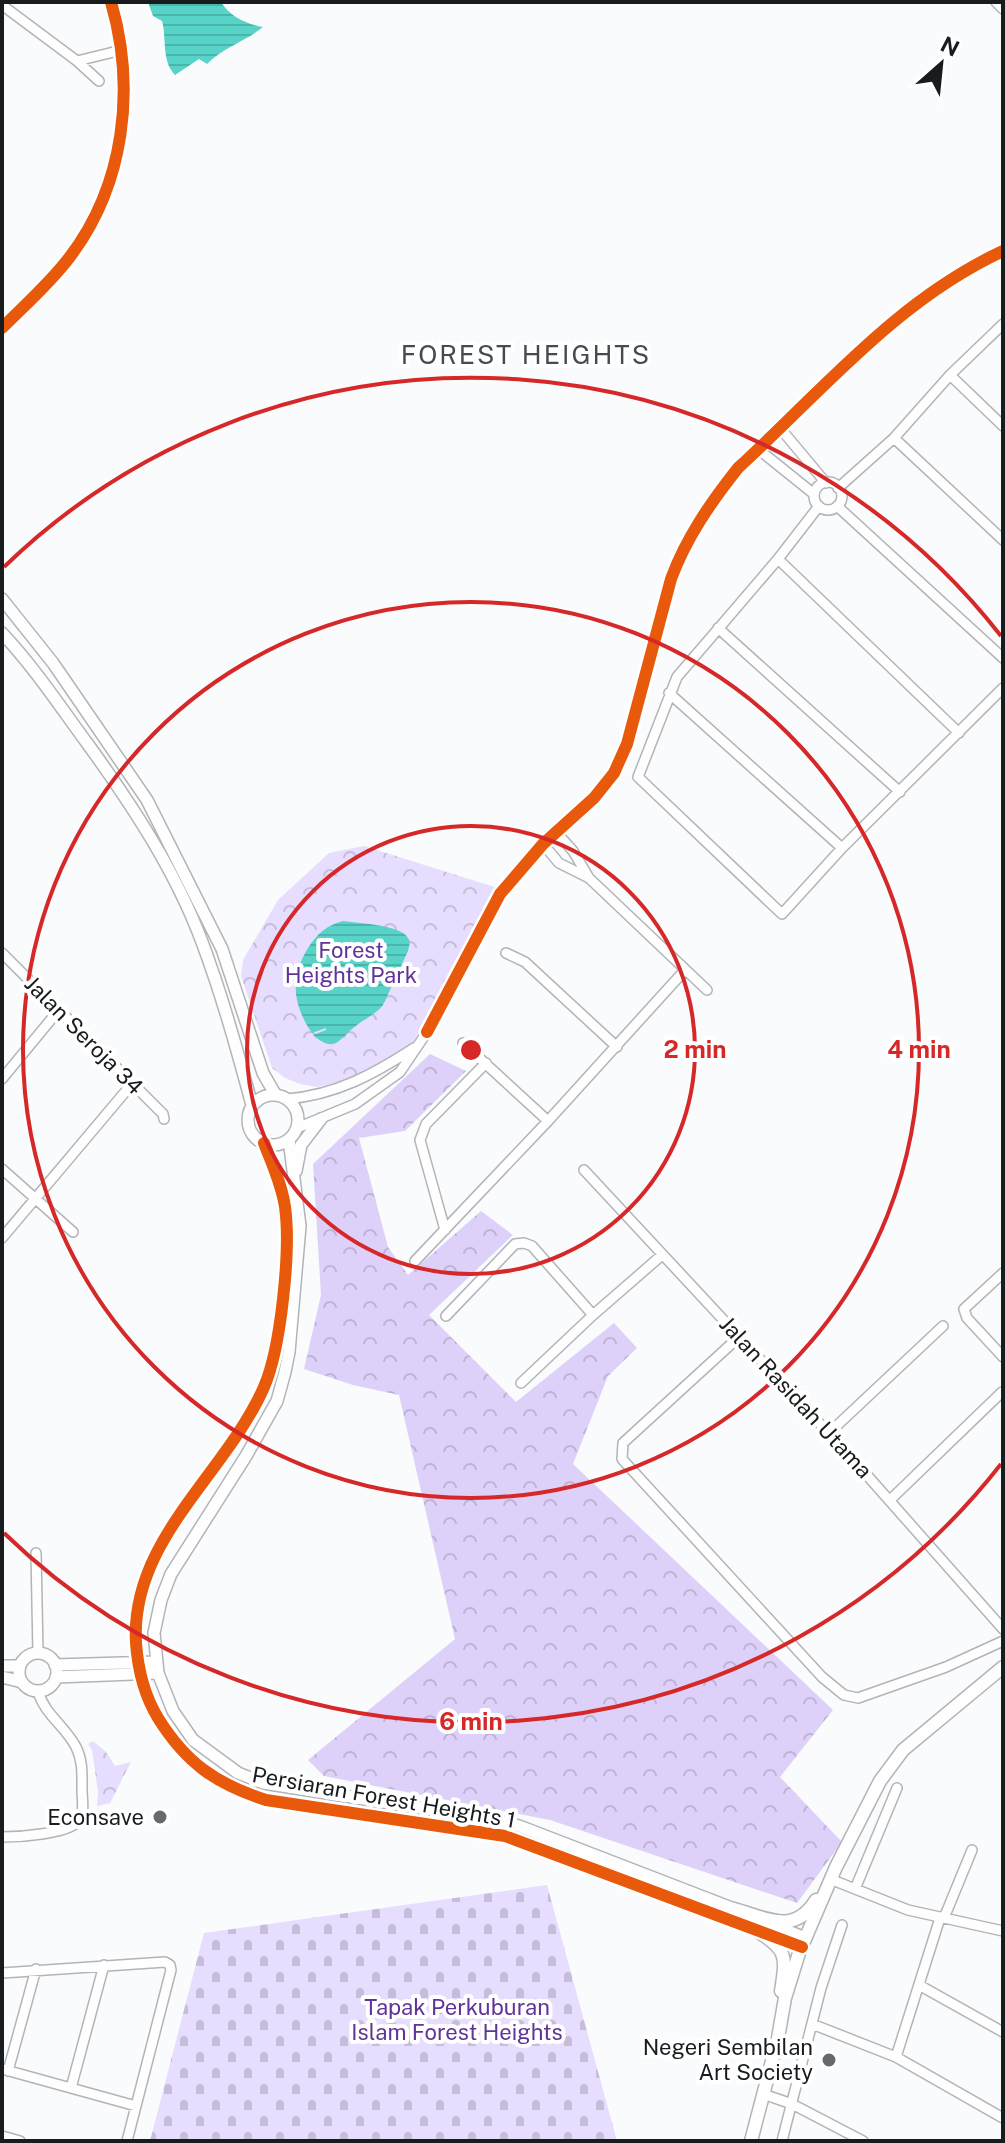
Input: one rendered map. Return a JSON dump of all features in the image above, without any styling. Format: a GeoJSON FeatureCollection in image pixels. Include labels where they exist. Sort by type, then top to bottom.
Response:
{"type":"FeatureCollection","features":[{"type":"Feature","properties":{"kind":"main road"},"geometry":{"type":"LineString","coordinates":[[734,1909],[783,1923],[803,1917],[833,1873],[891,1763],[917,1736],[1003,1667]]}},
{"type":"Feature","properties":{"kind":"main road"},"geometry":{"type":"LineString","coordinates":[[751,2141],[778,2038],[785,1998],[833,1873]]}},
{"type":"Feature","properties":{"kind":"main road"},"geometry":{"type":"LineString","coordinates":[[754,1929],[779,1947],[785,1958],[776,2014],[778,2038]]}},
{"type":"Feature","properties":{"kind":"street"},"geometry":{"type":"LineString","coordinates":[[2,328],[71,256],[105,194],[120,137],[124,88],[122,50],[111,2]]}},
{"type":"Feature","properties":{"kind":"street"},"geometry":{"type":"LineString","coordinates":[[996,2],[1003,9]]}},
{"type":"Feature","properties":{"kind":"street"},"geometry":{"type":"LineString","coordinates":[[2,5],[99,81]]}},
{"type":"Feature","properties":{"kind":"street"},"geometry":{"type":"LineString","coordinates":[[77,61],[122,50]]}},
{"type":"Feature","properties":{"kind":"street"},"geometry":{"type":"LineString","coordinates":[[297,1128],[296,1109],[287,1099],[275,1094],[262,1097],[252,1105],[248,1117],[250,1130],[264,1143],[277,1145],[289,1139],[297,1128],[355,1104],[400,1072],[427,1032],[500,894],[543,844],[594,798],[614,773],[627,744],[678,560],[717,495],[738,468],[900,315],[934,288],[1003,251]]}},
{"type":"Feature","properties":{"kind":"street"},"geometry":{"type":"LineString","coordinates":[[838,488],[894,438],[950,375],[1003,324]]}},
{"type":"Feature","properties":{"kind":"street"},"geometry":{"type":"LineString","coordinates":[[950,375],[1003,426]]}},
{"type":"Feature","properties":{"kind":"street"},"geometry":{"type":"LineString","coordinates":[[780,428],[826,483],[838,488]]}},
{"type":"Feature","properties":{"kind":"street"},"geometry":{"type":"LineString","coordinates":[[894,438],[1003,540]]}},
{"type":"Feature","properties":{"kind":"street"},"geometry":{"type":"LineString","coordinates":[[758,449],[814,494],[819,506],[830,510],[837,506],[841,499],[838,488]]}},
{"type":"Feature","properties":{"kind":"street"},"geometry":{"type":"LineString","coordinates":[[814,494],[818,486],[826,483]]}},
{"type":"Feature","properties":{"kind":"street"},"geometry":{"type":"LineString","coordinates":[[819,506],[677,677],[638,777],[782,914],[842,848],[1003,688]]}},
{"type":"Feature","properties":{"kind":"street"},"geometry":{"type":"LineString","coordinates":[[837,506],[1003,658]]}},
{"type":"Feature","properties":{"kind":"street"},"geometry":{"type":"LineString","coordinates":[[778,559],[959,733]]}},
{"type":"Feature","properties":{"kind":"street"},"geometry":{"type":"LineString","coordinates":[[2,599],[53,663],[155,813],[222,949],[263,1073],[275,1094]]}},
{"type":"Feature","properties":{"kind":"street"},"geometry":{"type":"LineString","coordinates":[[718,628],[900,792]]}},
{"type":"Feature","properties":{"kind":"street"},"geometry":{"type":"LineString","coordinates":[[2,633],[51,691],[110,774],[165,864],[202,940],[252,1105]]}},
{"type":"Feature","properties":{"kind":"street"},"geometry":{"type":"LineString","coordinates":[[669,693],[842,848]]}},
{"type":"Feature","properties":{"kind":"street"},"geometry":{"type":"LineString","coordinates":[[556,832],[573,851],[589,878],[707,990]]}},
{"type":"Feature","properties":{"kind":"street"},"geometry":{"type":"LineString","coordinates":[[543,844],[559,863],[589,878]]}},
{"type":"Feature","properties":{"kind":"street","name":"Jalan Seroja 34"},"geometry":{"type":"LineString","coordinates":[[2,953],[163,1114],[164,1119]]}},
{"type":"Feature","properties":{"kind":"street"},"geometry":{"type":"LineString","coordinates":[[506,953],[525,962],[617,1047]]}},
{"type":"Feature","properties":{"kind":"street"},"geometry":{"type":"LineString","coordinates":[[415,1261],[617,1047],[685,970]]}},
{"type":"Feature","properties":{"kind":"street"},"geometry":{"type":"LineString","coordinates":[[2,1079],[58,1011]]}},
{"type":"Feature","properties":{"kind":"street"},"geometry":{"type":"LineString","coordinates":[[463,1043],[548,1121]]}},
{"type":"Feature","properties":{"kind":"street"},"geometry":{"type":"LineString","coordinates":[[287,1099],[312,1097],[346,1086],[374,1074],[417,1046]]}},
{"type":"Feature","properties":{"kind":"street"},"geometry":{"type":"LineString","coordinates":[[445,1230],[420,1140],[426,1124],[486,1063]]}},
{"type":"Feature","properties":{"kind":"street"},"geometry":{"type":"LineString","coordinates":[[2,1238],[131,1085]]}},
{"type":"Feature","properties":{"kind":"street"},"geometry":{"type":"LineString","coordinates":[[295,1186],[301,1145],[321,1119]]}},
{"type":"Feature","properties":{"kind":"street","name":"Persiaran Forest Heights 1"},"geometry":{"type":"LineString","coordinates":[[289,1139],[300,1226],[285,1372],[277,1401],[171,1574],[161,1600],[154,1633],[157,1667],[173,1711],[193,1740],[238,1773],[263,1783],[519,1826],[734,1909],[804,1942]]}},
{"type":"Feature","properties":{"kind":"street","name":"Persiaran Forest Heights 1"},"geometry":{"type":"LineString","coordinates":[[264,1143],[279,1180],[287,1227],[278,1333],[272,1365],[253,1409],[170,1531],[146,1575],[138,1602],[135,1626],[140,1668],[150,1705],[175,1744],[207,1774],[236,1790],[266,1800],[505,1836],[754,1929],[804,1942]]}},
{"type":"Feature","properties":{"kind":"street"},"geometry":{"type":"LineString","coordinates":[[2,1169],[73,1232]]}},
{"type":"Feature","properties":{"kind":"street","name":"Jalan Rasidah Utama"},"geometry":{"type":"LineString","coordinates":[[584,1170],[829,1433],[1003,1629]]}},
{"type":"Feature","properties":{"kind":"street"},"geometry":{"type":"LineString","coordinates":[[446,1316],[519,1243],[532,1246],[593,1315]]}},
{"type":"Feature","properties":{"kind":"street"},"geometry":{"type":"LineString","coordinates":[[521,1383],[662,1255]]}},
{"type":"Feature","properties":{"kind":"street"},"geometry":{"type":"LineString","coordinates":[[1003,1273],[964,1309],[967,1318],[1003,1357]]}},
{"type":"Feature","properties":{"kind":"street"},"geometry":{"type":"LineString","coordinates":[[829,1433],[943,1326]]}},
{"type":"Feature","properties":{"kind":"street"},"geometry":{"type":"LineString","coordinates":[[740,1336],[623,1443],[622,1459],[822,1677],[850,1698],[858,1698],[946,1667],[1003,1641]]}},
{"type":"Feature","properties":{"kind":"street"},"geometry":{"type":"LineString","coordinates":[[890,1500],[1002,1392]]}},
{"type":"Feature","properties":{"kind":"street"},"geometry":{"type":"LineString","coordinates":[[36,1553],[38,1653]]}},
{"type":"Feature","properties":{"kind":"street"},"geometry":{"type":"LineString","coordinates":[[38,1653],[48,1657],[55,1671],[49,1687],[38,1691],[26,1687],[22,1682],[20,1666],[27,1657],[38,1653]]}},
{"type":"Feature","properties":{"kind":"street"},"geometry":{"type":"LineString","coordinates":[[2,1666],[20,1666]]}},
{"type":"Feature","properties":{"kind":"street"},"geometry":{"type":"LineString","coordinates":[[55,1671],[157,1667]]}},
{"type":"Feature","properties":{"kind":"street"},"geometry":{"type":"LineString","coordinates":[[2,1677],[22,1682]]}},
{"type":"Feature","properties":{"kind":"street"},"geometry":{"type":"LineString","coordinates":[[2,1837],[39,1834],[68,1827],[78,1822],[82,1813],[80,1758],[75,1745],[42,1702],[38,1691]]}},
{"type":"Feature","properties":{"kind":"street"},"geometry":{"type":"LineString","coordinates":[[855,1889],[897,1788]]}},
{"type":"Feature","properties":{"kind":"street"},"geometry":{"type":"LineString","coordinates":[[896,2057],[942,1918],[972,1850]]}},
{"type":"Feature","properties":{"kind":"street"},"geometry":{"type":"LineString","coordinates":[[833,1873],[855,1889],[908,1910],[1003,1931]]}},
{"type":"Feature","properties":{"kind":"street"},"geometry":{"type":"LineString","coordinates":[[782,2141],[812,2024],[842,1925]]}},
{"type":"Feature","properties":{"kind":"street"},"geometry":{"type":"LineString","coordinates":[[2,1973],[165,1962],[171,1968],[127,2141]]}},
{"type":"Feature","properties":{"kind":"street"},"geometry":{"type":"LineString","coordinates":[[71,2088],[104,1965]]}},
{"type":"Feature","properties":{"kind":"street"},"geometry":{"type":"LineString","coordinates":[[36,1969],[5,2070],[136,2106]]}},
{"type":"Feature","properties":{"kind":"street"},"geometry":{"type":"LineString","coordinates":[[919,1985],[1003,2032]]}},
{"type":"Feature","properties":{"kind":"street"},"geometry":{"type":"LineString","coordinates":[[812,2024],[896,2057],[1001,2113]]}},
{"type":"Feature","properties":{"kind":"street"},"geometry":{"type":"LineString","coordinates":[[763,2094],[792,2104],[863,2141]]}},
{"type":"Feature","properties":{"kind":"street"},"geometry":{"type":"LineString","coordinates":[[2,2136],[20,2141]]}},
{"type":"Feature","properties":{"kind":"green space","name":"Forest Heights Park"},"geometry":{"type":"Polygon","coordinates":[[[364,846],[501,889],[413,1042],[348,1080],[317,1087],[300,1084],[272,1068],[241,976],[243,960],[278,900],[329,853],[364,846]]]}},
{"type":"Feature","properties":{"kind":"green space"},"geometry":{"type":"Polygon","coordinates":[[[430,1054],[466,1071],[405,1131],[359,1138],[388,1247],[408,1275],[481,1211],[513,1235],[429,1315],[516,1402],[614,1323],[637,1348],[608,1376],[573,1464],[833,1710],[780,1777],[842,1842],[797,1903],[550,1820],[324,1776],[308,1760],[455,1639],[399,1395],[353,1385],[304,1369],[321,1295],[313,1164],[430,1054]]]}},
{"type":"Feature","properties":{"kind":"green space"},"geometry":{"type":"Polygon","coordinates":[[[93,1741],[106,1752],[115,1766],[131,1762],[110,1803],[97,1806],[92,1750],[88,1744],[93,1741]]]}},
{"type":"Feature","properties":{"kind":"green space","name":"Tapak Perkuburan Islam Forest Heights"},"geometry":{"type":"Polygon","coordinates":[[[547,1885],[617,2141],[150,2141],[204,1933],[547,1885]]]}},
{"type":"Feature","properties":{"kind":"water"},"geometry":{"type":"Polygon","coordinates":[[[148,2],[221,2],[239,19],[263,27],[207,64],[199,59],[175,75],[166,56],[162,21],[153,16],[148,2]]]}},
{"type":"Feature","properties":{"kind":"water"},"geometry":{"type":"Polygon","coordinates":[[[343,921],[397,930],[408,938],[410,944],[383,1005],[337,1042],[327,1044],[313,1035],[326,1028],[312,1033],[300,1012],[296,980],[302,959],[315,938],[343,921]]]}},
{"type":"Feature","properties":{"kind":"cycle path"},"geometry":{"type":"LineString","coordinates":[[2,328],[69,258],[88,230],[103,199],[120,135],[123,102],[123,68],[111,2]]}},
{"type":"Feature","properties":{"kind":"cycle path"},"geometry":{"type":"LineString","coordinates":[[427,1032],[500,894],[543,844],[594,798],[614,773],[627,744],[671,579],[692,535],[718,494],[738,468],[862,349],[929,295],[1003,251]]}},
{"type":"Feature","properties":{"kind":"cycle path"},"geometry":{"type":"LineString","coordinates":[[264,1143],[282,1191],[287,1225],[283,1298],[275,1348],[264,1387],[247,1419],[184,1509],[148,1572],[138,1606],[136,1643],[142,1682],[158,1718],[191,1760],[217,1779],[248,1794],[266,1800],[505,1836],[802,1947]]}},
{"type":"Feature","properties":{"kind":"place","name":"Econsave"},"geometry":{"type":"Point","coordinates":[160,1817]}},
{"type":"Feature","properties":{"kind":"place","name":"Negeri Sembilan Art Society"},"geometry":{"type":"Point","coordinates":[829,2060]}},
{"type":"Feature","properties":{"kind":"district","name":"FOREST HEIGHTS"},"geometry":{"type":"Point","coordinates":[526,354]}}]}
